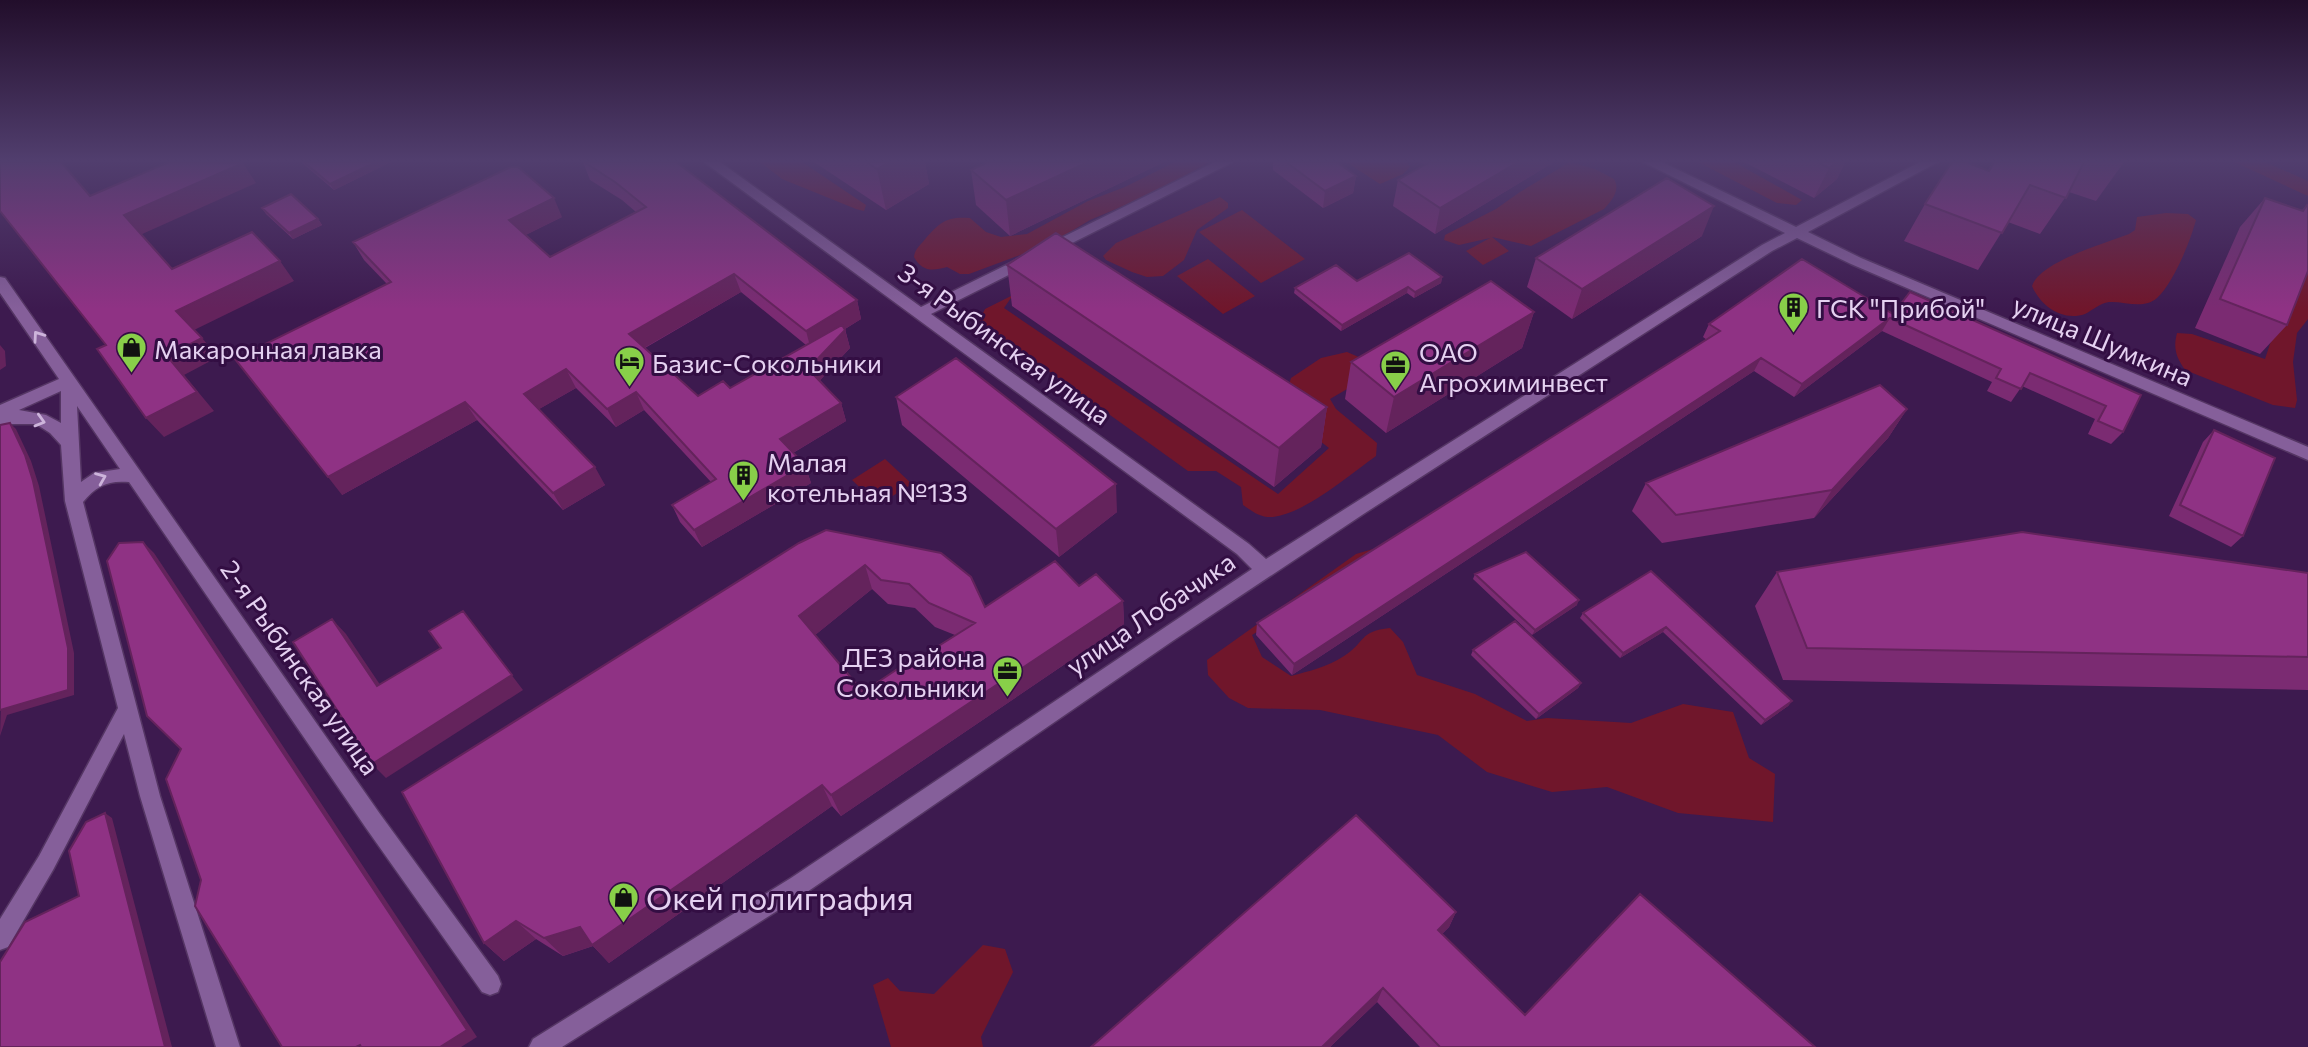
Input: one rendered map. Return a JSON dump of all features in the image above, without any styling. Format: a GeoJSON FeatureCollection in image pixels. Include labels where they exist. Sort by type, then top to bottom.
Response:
{"type":"FeatureCollection","features":[{"type":"Feature","properties":{"kind":"street","name":"3-я Рыбинская улица"},"geometry":{"type":"LineString","coordinates":[[778,211],[1243,549],[1265,569]]}},
{"type":"Feature","properties":{"kind":"street"},"geometry":{"type":"LineString","coordinates":[[921,313],[1127,211]]}},
{"type":"Feature","properties":{"kind":"street","name":"улица Шумкина"},"geometry":{"type":"LineString","coordinates":[[1749,211],[1796,234],[2308,454]]}},
{"type":"Feature","properties":{"kind":"street","name":"улица Лобачика"},"geometry":{"type":"LineString","coordinates":[[541,1047],[799,885],[1265,569],[1767,248],[1839,211]]}},
{"type":"Feature","properties":{"kind":"street","name":"2-я Рыбинская улица"},"geometry":{"type":"LineString","coordinates":[[0,282],[365,810],[490,984]]}},
{"type":"Feature","properties":{"kind":"street"},"geometry":{"type":"LineString","coordinates":[[0,412],[69,381],[69,444],[74,501],[149,796],[228,1047]]}},
{"type":"Feature","properties":{"kind":"street"},"geometry":{"type":"LineString","coordinates":[[0,418],[36,418],[59,427],[69,444]]}},
{"type":"Feature","properties":{"kind":"street"},"geometry":{"type":"LineString","coordinates":[[74,501],[85,487],[102,475],[136,477]]}},
{"type":"Feature","properties":{"kind":"street"},"geometry":{"type":"LineString","coordinates":[[0,939],[40,873],[128,708]]}},
{"type":"Feature","properties":{"kind":"shaded area"},"geometry":{"type":"Polygon","coordinates":[[[1070,211],[1112,211],[1090,220],[1050,244],[969,274],[960,274],[947,267],[924,268],[914,257],[931,232],[950,219],[970,218],[986,232],[1001,237],[1027,234],[1070,211]]]}},
{"type":"Feature","properties":{"kind":"shaded area"},"geometry":{"type":"Polygon","coordinates":[[[1189,211],[1224,211],[1197,230],[1184,260],[1163,276],[1147,277],[1106,260],[1103,256],[1116,243],[1189,211]]]}},
{"type":"Feature","properties":{"kind":"shaded area"},"geometry":{"type":"Polygon","coordinates":[[[1243,211],[1305,259],[1261,283],[1199,232],[1243,211]]]}},
{"type":"Feature","properties":{"kind":"shaded area"},"geometry":{"type":"Polygon","coordinates":[[[1492,211],[1600,211],[1531,246],[1492,237],[1509,251],[1483,265],[1466,251],[1490,238],[1459,245],[1444,240],[1445,235],[1492,211]]]}},
{"type":"Feature","properties":{"kind":"shaded area"},"geometry":{"type":"Polygon","coordinates":[[[2166,213],[2188,214],[2196,220],[2175,272],[2152,302],[2109,302],[2085,314],[2068,316],[2053,310],[2040,300],[2032,286],[2047,269],[2074,254],[2129,234],[2135,230],[2137,217],[2166,213]]]}},
{"type":"Feature","properties":{"kind":"shaded area"},"geometry":{"type":"Polygon","coordinates":[[[1208,259],[1255,296],[1223,314],[1177,276],[1208,259]]]}},
{"type":"Feature","properties":{"kind":"shaded area"},"geometry":{"type":"Polygon","coordinates":[[[2308,265],[2308,319],[2297,333],[2293,362],[2297,400],[2295,408],[2273,405],[2185,370],[2176,352],[2177,333],[2192,334],[2265,359],[2273,335],[2308,265]]]}},
{"type":"Feature","properties":{"kind":"shaded area"},"geometry":{"type":"Polygon","coordinates":[[[1013,295],[1004,308],[1278,494],[1329,448],[1281,411],[1291,378],[1321,358],[1347,352],[1368,361],[1366,378],[1330,399],[1336,409],[1377,443],[1376,456],[1327,492],[1299,508],[1273,517],[1257,514],[1243,505],[1241,487],[1216,471],[1188,471],[979,321],[985,309],[1013,295]]]}},
{"type":"Feature","properties":{"kind":"shaded area"},"geometry":{"type":"Polygon","coordinates":[[[885,459],[912,484],[878,505],[852,480],[885,459]]]}},
{"type":"Feature","properties":{"kind":"shaded area"},"geometry":{"type":"Polygon","coordinates":[[[1373,549],[1384,552],[1252,635],[1262,657],[1291,676],[1332,663],[1351,651],[1368,634],[1390,628],[1403,642],[1417,675],[1475,694],[1527,721],[1547,718],[1631,723],[1683,704],[1733,712],[1749,758],[1775,774],[1773,822],[1678,813],[1607,787],[1552,792],[1487,772],[1438,735],[1320,710],[1248,708],[1229,698],[1208,675],[1207,660],[1356,554],[1373,549]]]}},
{"type":"Feature","properties":{"kind":"shaded area"},"geometry":{"type":"Polygon","coordinates":[[[983,945],[1005,949],[1013,972],[981,1037],[983,1047],[891,1047],[873,985],[888,978],[900,991],[934,994],[983,945]]]}},
{"type":"Feature","properties":{"kind":"building"},"geometry":{"type":"Polygon","coordinates":[[[0,211],[133,211],[124,215],[172,269],[252,232],[280,261],[176,311],[202,338],[167,356],[197,392],[146,418],[97,349],[106,345],[0,211]]]}},
{"type":"Feature","properties":{"kind":"building"},"geometry":{"type":"Polygon","coordinates":[[[265,211],[309,211],[318,219],[289,233],[265,211]]]}},
{"type":"Feature","properties":{"kind":"building"},"geometry":{"type":"Polygon","coordinates":[[[419,211],[528,211],[509,220],[550,257],[639,211],[740,211],[857,300],[806,331],[734,274],[629,334],[698,396],[723,381],[730,388],[842,325],[845,330],[808,369],[841,403],[780,439],[805,465],[694,530],[672,505],[716,479],[636,392],[607,409],[566,369],[524,394],[595,467],[553,493],[465,402],[328,477],[235,359],[391,282],[353,242],[419,211]]]}},
{"type":"Feature","properties":{"kind":"building"},"geometry":{"type":"Polygon","coordinates":[[[1613,211],[1706,211],[1582,289],[1536,258],[1613,211]]]}},
{"type":"Feature","properties":{"kind":"building"},"geometry":{"type":"Polygon","coordinates":[[[1943,211],[2015,211],[2002,233],[1943,211]]]}},
{"type":"Feature","properties":{"kind":"building"},"geometry":{"type":"Polygon","coordinates":[[[2259,211],[2308,211],[2308,271],[2287,325],[2220,299],[2259,211]]]}},
{"type":"Feature","properties":{"kind":"building"},"geometry":{"type":"Polygon","coordinates":[[[1056,233],[1327,407],[1279,448],[1007,265],[1056,233]]]}},
{"type":"Feature","properties":{"kind":"building"},"geometry":{"type":"Polygon","coordinates":[[[1409,253],[1442,277],[1415,292],[1408,287],[1342,325],[1295,288],[1336,265],[1357,281],[1409,253]]]}},
{"type":"Feature","properties":{"kind":"building"},"geometry":{"type":"Polygon","coordinates":[[[1802,259],[1893,314],[1910,292],[2141,395],[2123,432],[2098,421],[2106,406],[2030,373],[2021,389],[1996,378],[2001,369],[1890,318],[1802,384],[1761,358],[1294,664],[1257,623],[1720,331],[1709,324],[1802,259]]]}},
{"type":"Feature","properties":{"kind":"building"},"geometry":{"type":"Polygon","coordinates":[[[1491,281],[1534,312],[1394,397],[1351,362],[1491,281]]]}},
{"type":"Feature","properties":{"kind":"building"},"geometry":{"type":"Polygon","coordinates":[[[956,358],[1116,484],[1056,529],[896,397],[956,358]]]}},
{"type":"Feature","properties":{"kind":"building"},"geometry":{"type":"Polygon","coordinates":[[[1880,385],[1907,409],[1832,490],[1676,515],[1646,483],[1880,385]]]}},
{"type":"Feature","properties":{"kind":"building"},"geometry":{"type":"Polygon","coordinates":[[[10,423],[25,455],[33,481],[68,648],[68,690],[0,710],[0,425],[10,423]]]}},
{"type":"Feature","properties":{"kind":"building"},"geometry":{"type":"Polygon","coordinates":[[[2214,430],[2275,458],[2243,536],[2180,505],[2214,430]]]}},
{"type":"Feature","properties":{"kind":"building"},"geometry":{"type":"Polygon","coordinates":[[[826,530],[941,553],[971,577],[985,607],[1055,561],[1079,586],[1096,574],[1123,601],[831,795],[822,785],[592,945],[580,927],[544,938],[516,921],[484,943],[402,792],[799,543],[826,530]],[[865,565],[799,616],[863,692],[975,623],[929,603],[909,584],[881,580],[865,565]]]}},
{"type":"Feature","properties":{"kind":"building"},"geometry":{"type":"Polygon","coordinates":[[[2022,532],[2308,573],[2308,657],[1807,648],[1777,572],[2022,532]]]}},
{"type":"Feature","properties":{"kind":"building"},"geometry":{"type":"Polygon","coordinates":[[[143,542],[467,1030],[440,1047],[282,1047],[195,906],[201,880],[166,779],[181,749],[147,716],[107,561],[119,543],[143,542]]]}},
{"type":"Feature","properties":{"kind":"building"},"geometry":{"type":"Polygon","coordinates":[[[1526,552],[1579,600],[1535,630],[1475,574],[1526,552]]]}},
{"type":"Feature","properties":{"kind":"building"},"geometry":{"type":"Polygon","coordinates":[[[1651,571],[1792,701],[1765,720],[1666,627],[1623,653],[1583,613],[1651,571]]]}},
{"type":"Feature","properties":{"kind":"building"},"geometry":{"type":"Polygon","coordinates":[[[463,611],[512,675],[372,764],[293,642],[332,619],[377,686],[441,648],[429,631],[463,611]]]}},
{"type":"Feature","properties":{"kind":"building"},"geometry":{"type":"Polygon","coordinates":[[[1515,621],[1581,683],[1539,714],[1473,650],[1515,621]]]}},
{"type":"Feature","properties":{"kind":"building"},"geometry":{"type":"Polygon","coordinates":[[[105,813],[165,1047],[0,1047],[0,962],[25,922],[79,896],[69,851],[86,822],[105,813]]]}},
{"type":"Feature","properties":{"kind":"building"},"geometry":{"type":"Polygon","coordinates":[[[1356,815],[1456,912],[1438,930],[1525,1015],[1640,894],[1815,1047],[1440,1047],[1383,988],[1322,1047],[1091,1047],[1356,815]]]}},
{"type":"Feature","properties":{"kind":"place","name":"ГСК \"Прибой\""},"geometry":{"type":"Point","coordinates":[1793,334]}},
{"type":"Feature","properties":{"kind":"place","name":"Макаронная лавка"},"geometry":{"type":"Point","coordinates":[131,375]}},
{"type":"Feature","properties":{"kind":"place","name":"Базис-Сокольники"},"geometry":{"type":"Point","coordinates":[629,389]}},
{"type":"Feature","properties":{"kind":"place","name":"ОАО Агрохиминвест"},"geometry":{"type":"Point","coordinates":[1396,393]}},
{"type":"Feature","properties":{"kind":"place","name":"Малая котельная №133"},"geometry":{"type":"Point","coordinates":[744,503]}},
{"type":"Feature","properties":{"kind":"place","name":"ДЕЗ района Сокольники"},"geometry":{"type":"Point","coordinates":[1008,698]}},
{"type":"Feature","properties":{"kind":"place","name":"Окей полиграфия"},"geometry":{"type":"Point","coordinates":[623,924]}}]}
